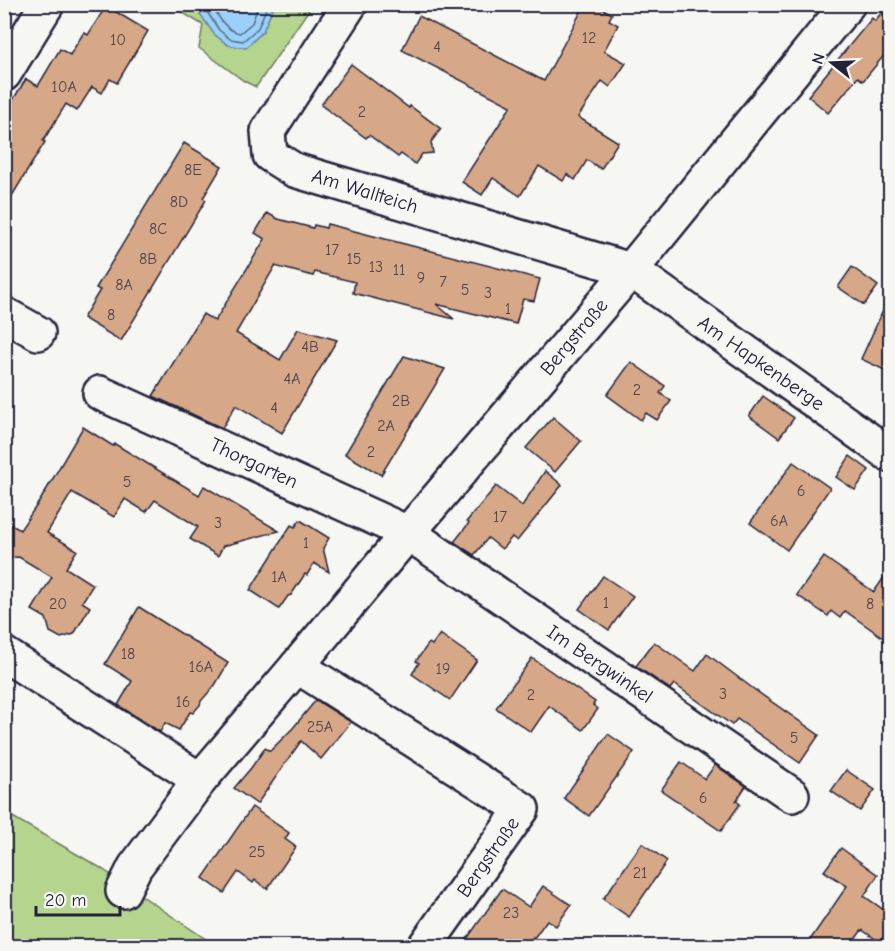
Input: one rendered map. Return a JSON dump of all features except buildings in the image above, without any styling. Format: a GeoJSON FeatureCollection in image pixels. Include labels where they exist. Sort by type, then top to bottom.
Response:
{"type":"FeatureCollection","features":[{"type":"Feature","properties":{"kind":"street"},"geometry":{"type":"LineString","coordinates":[[4,74],[47,4]]}},
{"type":"Feature","properties":{"kind":"street","name":"Am Wallteich"},"geometry":{"type":"LineString","coordinates":[[350,4],[268,131],[270,154],[294,170],[631,270]]}},
{"type":"Feature","properties":{"kind":"street","name":"Bergstraße"},"geometry":{"type":"LineString","coordinates":[[123,891],[135,867],[200,780],[631,270],[848,4]]}},
{"type":"Feature","properties":{"kind":"street","name":"Am Hapkenberge"},"geometry":{"type":"LineString","coordinates":[[631,270],[891,455]]}},
{"type":"Feature","properties":{"kind":"street"},"geometry":{"type":"LineString","coordinates":[[4,314],[38,333]]}},
{"type":"Feature","properties":{"kind":"street","name":"Thorgarten"},"geometry":{"type":"LineString","coordinates":[[100,393],[408,533]]}},
{"type":"Feature","properties":{"kind":"street","name":"Im Bergwinkel"},"geometry":{"type":"LineString","coordinates":[[408,533],[792,795]]}},
{"type":"Feature","properties":{"kind":"street"},"geometry":{"type":"LineString","coordinates":[[4,654],[200,780]]}},
{"type":"Feature","properties":{"kind":"street","name":"Bergstraße"},"geometry":{"type":"LineString","coordinates":[[297,666],[522,809],[425,946]]}},
{"type":"Feature","properties":{"kind":"green space"},"geometry":{"type":"Polygon","coordinates":[[[170,5],[194,5],[214,34],[228,45],[246,48],[263,31],[274,5],[312,5],[256,87],[244,81],[199,48],[203,25],[170,5]]]}},
{"type":"Feature","properties":{"kind":"green space"},"geometry":{"type":"Polygon","coordinates":[[[4,812],[99,867],[216,946],[5,946],[4,812]]]}},
{"type":"Feature","properties":{"kind":"water"},"geometry":{"type":"Polygon","coordinates":[[[194,5],[274,5],[263,31],[246,48],[228,45],[214,34],[194,5]]]}}]}
